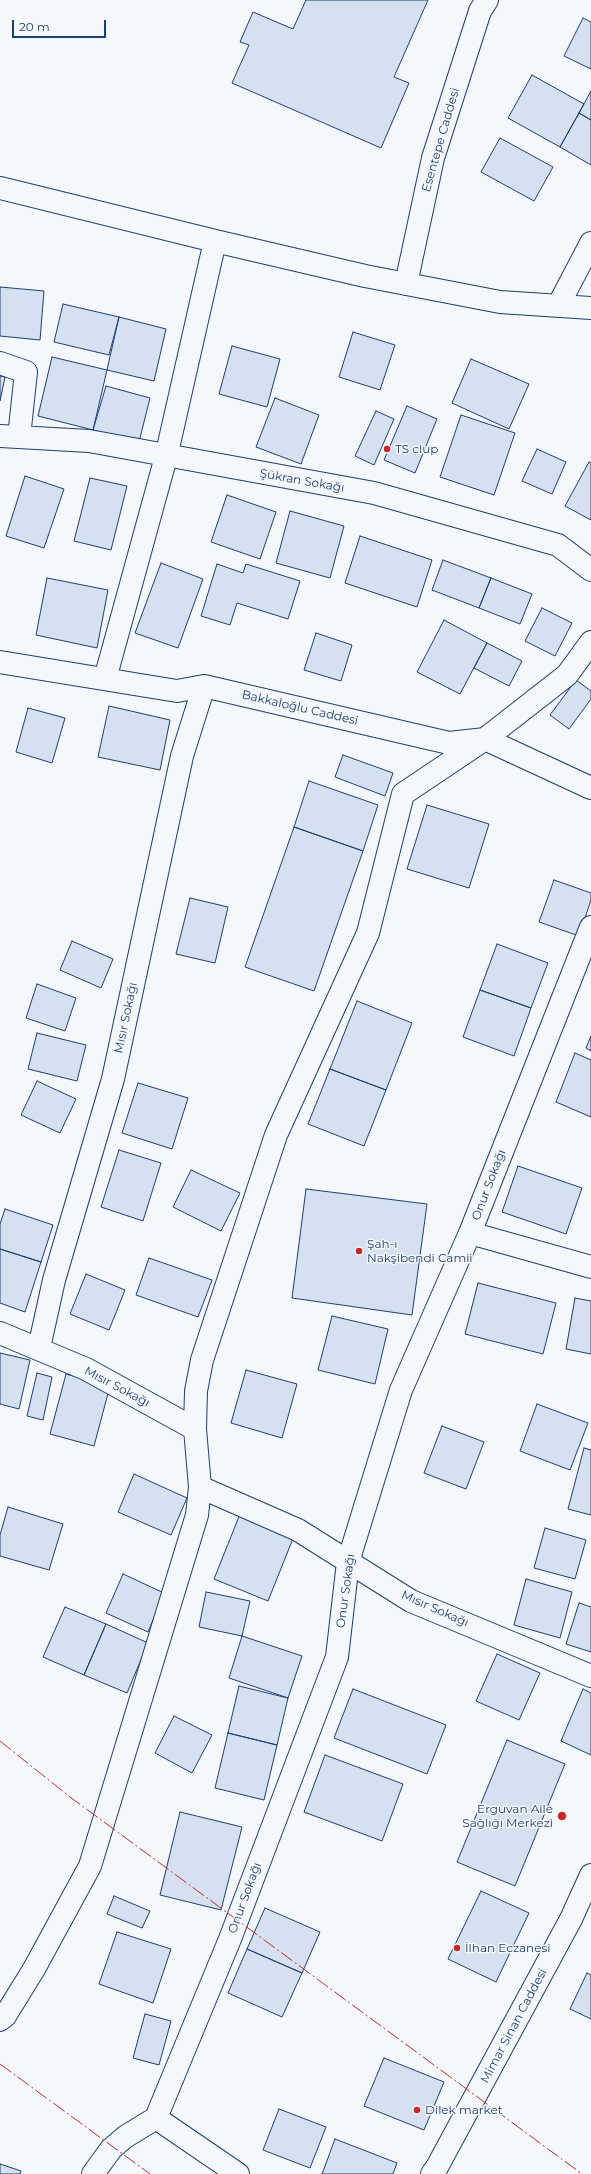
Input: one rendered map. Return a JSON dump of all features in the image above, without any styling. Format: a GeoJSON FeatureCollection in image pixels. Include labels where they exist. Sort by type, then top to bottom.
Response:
{"type":"FeatureCollection","features":[{"type":"Feature","properties":{"kind":"street","name":"Esentepe Caddesi"},"geometry":{"type":"LineString","coordinates":[[406,284],[433,158],[480,11],[487,0]]}},
{"type":"Feature","properties":{"kind":"street"},"geometry":{"type":"LineString","coordinates":[[0,188],[215,241],[406,284],[500,302],[591,308]]}},
{"type":"Feature","properties":{"kind":"street"},"geometry":{"type":"LineString","coordinates":[[104,679],[166,457],[215,241]]}},
{"type":"Feature","properties":{"kind":"street"},"geometry":{"type":"LineString","coordinates":[[558,306],[591,243]]}},
{"type":"Feature","properties":{"kind":"street"},"geometry":{"type":"LineString","coordinates":[[0,363],[26,372],[10,436]]}},
{"type":"Feature","properties":{"kind":"street","name":"Şükran Sokağı"},"geometry":{"type":"LineString","coordinates":[[10,436],[89,441],[166,457],[374,493],[558,545],[591,570]]}},
{"type":"Feature","properties":{"kind":"street"},"geometry":{"type":"LineString","coordinates":[[0,2020],[5,2016],[34,1969],[90,1866],[197,1515],[200,1487],[195,1428],[196,1391],[202,1360],[276,1135],[368,932],[403,794],[485,739],[567,675],[591,642]]}},
{"type":"Feature","properties":{"kind":"street","name":"Bakkaloğlu Caddesi"},"geometry":{"type":"LineString","coordinates":[[0,662],[177,691],[204,686],[449,743],[485,739]]}},
{"type":"Feature","properties":{"kind":"street","name":"Mısır Sokağı"},"geometry":{"type":"LineString","coordinates":[[38,1348],[54,1280],[113,1079],[182,756],[204,686]]}},
{"type":"Feature","properties":{"kind":"street"},"geometry":{"type":"LineString","coordinates":[[485,739],[591,788]]}},
{"type":"Feature","properties":{"kind":"street","name":"Onur Sokağı"},"geometry":{"type":"LineString","coordinates":[[156,2118],[230,1939],[337,1658],[348,1562],[401,1390],[470,1233],[591,928]]}},
{"type":"Feature","properties":{"kind":"street"},"geometry":{"type":"LineString","coordinates":[[470,1233],[591,1267]]}},
{"type":"Feature","properties":{"kind":"street","name":"Mısır Sokağı"},"geometry":{"type":"LineString","coordinates":[[0,1333],[86,1369],[195,1428]]}},
{"type":"Feature","properties":{"kind":"street","name":"Mısır Sokağı"},"geometry":{"type":"LineString","coordinates":[[200,1487],[298,1530],[411,1601],[591,1676]]}},
{"type":"Feature","properties":{"kind":"street","name":"Mimar Sinan Caddesi"},"geometry":{"type":"LineString","coordinates":[[432,2174],[441,2160],[571,1919],[591,1876]]}},
{"type":"Feature","properties":{"kind":"street"},"geometry":{"type":"LineString","coordinates":[[92,2174],[111,2149],[125,2137],[156,2118],[238,2174]]}},
{"type":"Feature","properties":{"kind":"building"},"geometry":{"type":"Polygon","coordinates":[[[306,0],[428,0],[394,77],[409,83],[381,148],[232,83],[249,45],[240,42],[253,12],[293,29],[306,0]]]}},
{"type":"Feature","properties":{"kind":"building"},"geometry":{"type":"Polygon","coordinates":[[[583,18],[591,22],[591,69],[564,56],[583,18]]]}},
{"type":"Feature","properties":{"kind":"building"},"geometry":{"type":"Polygon","coordinates":[[[532,75],[584,104],[560,147],[508,118],[532,75]]]}},
{"type":"Feature","properties":{"kind":"building"},"geometry":{"type":"Polygon","coordinates":[[[591,91],[591,120],[579,113],[591,91]]]}},
{"type":"Feature","properties":{"kind":"building"},"geometry":{"type":"Polygon","coordinates":[[[579,113],[591,120],[591,165],[560,147],[579,113]]]}},
{"type":"Feature","properties":{"kind":"building"},"geometry":{"type":"Polygon","coordinates":[[[500,138],[553,167],[534,201],[481,172],[500,138]]]}},
{"type":"Feature","properties":{"kind":"building"},"geometry":{"type":"Polygon","coordinates":[[[0,287],[44,291],[40,340],[0,336],[0,287]]]}},
{"type":"Feature","properties":{"kind":"building"},"geometry":{"type":"Polygon","coordinates":[[[63,304],[119,317],[109,355],[54,342],[63,304]]]}},
{"type":"Feature","properties":{"kind":"building"},"geometry":{"type":"Polygon","coordinates":[[[119,317],[166,329],[154,381],[107,370],[119,317]]]}},
{"type":"Feature","properties":{"kind":"building"},"geometry":{"type":"Polygon","coordinates":[[[353,332],[395,345],[380,390],[339,377],[353,332]]]}},
{"type":"Feature","properties":{"kind":"building"},"geometry":{"type":"Polygon","coordinates":[[[232,346],[280,359],[267,407],[219,394],[232,346]]]}},
{"type":"Feature","properties":{"kind":"building"},"geometry":{"type":"Polygon","coordinates":[[[52,357],[107,370],[93,430],[38,416],[52,357]]]}},
{"type":"Feature","properties":{"kind":"building"},"geometry":{"type":"Polygon","coordinates":[[[471,359],[529,384],[509,429],[452,403],[471,359]]]}},
{"type":"Feature","properties":{"kind":"building"},"geometry":{"type":"Polygon","coordinates":[[[0,376],[5,377],[0,401],[0,376]]]}},
{"type":"Feature","properties":{"kind":"building"},"geometry":{"type":"Polygon","coordinates":[[[106,386],[150,398],[139,442],[93,430],[106,386]]]}},
{"type":"Feature","properties":{"kind":"building"},"geometry":{"type":"Polygon","coordinates":[[[275,398],[319,415],[301,464],[256,447],[275,398]]]}},
{"type":"Feature","properties":{"kind":"building"},"geometry":{"type":"Polygon","coordinates":[[[407,406],[437,419],[415,473],[384,460],[407,406]]]}},
{"type":"Feature","properties":{"kind":"building"},"geometry":{"type":"Polygon","coordinates":[[[376,411],[394,419],[374,465],[355,456],[376,411]]]}},
{"type":"Feature","properties":{"kind":"building"},"geometry":{"type":"Polygon","coordinates":[[[461,415],[515,433],[494,495],[440,477],[461,415]]]}},
{"type":"Feature","properties":{"kind":"building"},"geometry":{"type":"Polygon","coordinates":[[[537,449],[566,462],[552,494],[522,481],[537,449]]]}},
{"type":"Feature","properties":{"kind":"building"},"geometry":{"type":"Polygon","coordinates":[[[589,462],[591,463],[591,520],[565,506],[589,462]]]}},
{"type":"Feature","properties":{"kind":"building"},"geometry":{"type":"Polygon","coordinates":[[[25,476],[64,489],[44,548],[6,536],[25,476]]]}},
{"type":"Feature","properties":{"kind":"building"},"geometry":{"type":"Polygon","coordinates":[[[90,478],[127,486],[111,550],[74,541],[90,478]]]}},
{"type":"Feature","properties":{"kind":"building"},"geometry":{"type":"Polygon","coordinates":[[[227,495],[276,512],[260,559],[211,542],[227,495]]]}},
{"type":"Feature","properties":{"kind":"building"},"geometry":{"type":"Polygon","coordinates":[[[290,511],[344,526],[330,578],[276,563],[290,511]]]}},
{"type":"Feature","properties":{"kind":"building"},"geometry":{"type":"Polygon","coordinates":[[[360,536],[432,560],[417,607],[345,583],[360,536]]]}},
{"type":"Feature","properties":{"kind":"building"},"geometry":{"type":"Polygon","coordinates":[[[443,560],[491,578],[479,608],[432,590],[443,560]]]}},
{"type":"Feature","properties":{"kind":"building"},"geometry":{"type":"Polygon","coordinates":[[[161,563],[203,579],[178,648],[135,633],[161,563]]]}},
{"type":"Feature","properties":{"kind":"building"},"geometry":{"type":"Polygon","coordinates":[[[217,564],[243,573],[246,564],[300,581],[288,619],[237,603],[230,625],[201,616],[217,564]]]}},
{"type":"Feature","properties":{"kind":"building"},"geometry":{"type":"Polygon","coordinates":[[[47,578],[108,590],[97,648],[36,635],[47,578]]]}},
{"type":"Feature","properties":{"kind":"building"},"geometry":{"type":"Polygon","coordinates":[[[491,578],[532,594],[520,624],[479,608],[491,578]]]}},
{"type":"Feature","properties":{"kind":"building"},"geometry":{"type":"Polygon","coordinates":[[[542,608],[572,623],[555,656],[525,641],[542,608]]]}},
{"type":"Feature","properties":{"kind":"building"},"geometry":{"type":"Polygon","coordinates":[[[444,620],[487,643],[460,694],[417,672],[444,620]]]}},
{"type":"Feature","properties":{"kind":"building"},"geometry":{"type":"Polygon","coordinates":[[[316,633],[352,645],[341,681],[304,670],[316,633]]]}},
{"type":"Feature","properties":{"kind":"building"},"geometry":{"type":"Polygon","coordinates":[[[487,643],[522,661],[509,686],[474,668],[487,643]]]}},
{"type":"Feature","properties":{"kind":"building"},"geometry":{"type":"Polygon","coordinates":[[[576,680],[591,691],[591,699],[569,729],[550,715],[576,680]]]}},
{"type":"Feature","properties":{"kind":"building"},"geometry":{"type":"Polygon","coordinates":[[[109,706],[170,720],[160,770],[98,757],[109,706]]]}},
{"type":"Feature","properties":{"kind":"building"},"geometry":{"type":"Polygon","coordinates":[[[28,708],[65,718],[52,763],[16,752],[28,708]]]}},
{"type":"Feature","properties":{"kind":"building"},"geometry":{"type":"Polygon","coordinates":[[[343,755],[393,773],[385,796],[335,777],[343,755]]]}},
{"type":"Feature","properties":{"kind":"building"},"geometry":{"type":"Polygon","coordinates":[[[309,781],[378,805],[363,851],[294,827],[309,781]]]}},
{"type":"Feature","properties":{"kind":"building"},"geometry":{"type":"Polygon","coordinates":[[[427,805],[489,824],[469,888],[407,869],[427,805]]]}},
{"type":"Feature","properties":{"kind":"building"},"geometry":{"type":"Polygon","coordinates":[[[294,827],[363,851],[314,991],[245,967],[294,827]]]}},
{"type":"Feature","properties":{"kind":"building"},"geometry":{"type":"Polygon","coordinates":[[[554,880],[591,893],[591,900],[579,936],[539,922],[554,880]]]}},
{"type":"Feature","properties":{"kind":"building"},"geometry":{"type":"Polygon","coordinates":[[[190,898],[228,907],[215,963],[176,954],[190,898]]]}},
{"type":"Feature","properties":{"kind":"building"},"geometry":{"type":"Polygon","coordinates":[[[72,941],[113,959],[101,988],[60,970],[72,941]]]}},
{"type":"Feature","properties":{"kind":"building"},"geometry":{"type":"Polygon","coordinates":[[[497,944],[548,963],[531,1008],[480,990],[497,944]]]}},
{"type":"Feature","properties":{"kind":"building"},"geometry":{"type":"Polygon","coordinates":[[[37,984],[76,998],[65,1031],[26,1018],[37,984]]]}},
{"type":"Feature","properties":{"kind":"building"},"geometry":{"type":"Polygon","coordinates":[[[480,990],[531,1008],[514,1056],[463,1037],[480,990]]]}},
{"type":"Feature","properties":{"kind":"building"},"geometry":{"type":"Polygon","coordinates":[[[357,1001],[412,1023],[386,1090],[330,1069],[357,1001]]]}},
{"type":"Feature","properties":{"kind":"building"},"geometry":{"type":"Polygon","coordinates":[[[37,1033],[86,1045],[77,1081],[28,1069],[37,1033]]]}},
{"type":"Feature","properties":{"kind":"building"},"geometry":{"type":"Polygon","coordinates":[[[591,1036],[591,1051],[586,1048],[591,1036]]]}},
{"type":"Feature","properties":{"kind":"building"},"geometry":{"type":"Polygon","coordinates":[[[575,1053],[591,1060],[591,1117],[556,1102],[575,1053]]]}},
{"type":"Feature","properties":{"kind":"building"},"geometry":{"type":"Polygon","coordinates":[[[330,1069],[386,1090],[364,1146],[308,1124],[330,1069]]]}},
{"type":"Feature","properties":{"kind":"building"},"geometry":{"type":"Polygon","coordinates":[[[37,1081],[76,1099],[60,1133],[21,1115],[37,1081]]]}},
{"type":"Feature","properties":{"kind":"building"},"geometry":{"type":"Polygon","coordinates":[[[138,1083],[188,1098],[172,1149],[122,1133],[138,1083]]]}},
{"type":"Feature","properties":{"kind":"building"},"geometry":{"type":"Polygon","coordinates":[[[119,1150],[161,1163],[143,1221],[101,1207],[119,1150]]]}},
{"type":"Feature","properties":{"kind":"building"},"geometry":{"type":"Polygon","coordinates":[[[518,1166],[582,1188],[566,1234],[502,1212],[518,1166]]]}},
{"type":"Feature","properties":{"kind":"building"},"geometry":{"type":"Polygon","coordinates":[[[191,1170],[240,1193],[221,1231],[173,1207],[191,1170]]]}},
{"type":"Feature","properties":{"kind":"building","name":"Şah-ı Nakşibendi Camii"},"geometry":{"type":"Polygon","coordinates":[[[306,1189],[427,1204],[412,1315],[292,1298],[306,1189]]]}},
{"type":"Feature","properties":{"kind":"building"},"geometry":{"type":"Polygon","coordinates":[[[5,1209],[53,1225],[41,1262],[0,1249],[0,1224],[5,1209]]]}},
{"type":"Feature","properties":{"kind":"building"},"geometry":{"type":"Polygon","coordinates":[[[0,1249],[41,1262],[25,1312],[0,1303],[0,1249]]]}},
{"type":"Feature","properties":{"kind":"building"},"geometry":{"type":"Polygon","coordinates":[[[149,1258],[212,1280],[198,1317],[136,1295],[149,1258]]]}},
{"type":"Feature","properties":{"kind":"building"},"geometry":{"type":"Polygon","coordinates":[[[86,1274],[125,1290],[109,1330],[70,1314],[86,1274]]]}},
{"type":"Feature","properties":{"kind":"building"},"geometry":{"type":"Polygon","coordinates":[[[478,1283],[556,1303],[543,1354],[465,1334],[478,1283]]]}},
{"type":"Feature","properties":{"kind":"building"},"geometry":{"type":"Polygon","coordinates":[[[575,1298],[591,1301],[591,1354],[566,1349],[575,1298]]]}},
{"type":"Feature","properties":{"kind":"building"},"geometry":{"type":"Polygon","coordinates":[[[332,1316],[388,1329],[375,1384],[318,1370],[332,1316]]]}},
{"type":"Feature","properties":{"kind":"building"},"geometry":{"type":"Polygon","coordinates":[[[0,1353],[30,1360],[19,1409],[0,1404],[0,1353]]]}},
{"type":"Feature","properties":{"kind":"building"},"geometry":{"type":"Polygon","coordinates":[[[246,1370],[297,1384],[282,1438],[231,1423],[246,1370]]]}},
{"type":"Feature","properties":{"kind":"building"},"geometry":{"type":"Polygon","coordinates":[[[37,1373],[52,1377],[43,1420],[27,1416],[37,1373]]]}},
{"type":"Feature","properties":{"kind":"building"},"geometry":{"type":"Polygon","coordinates":[[[66,1374],[110,1386],[94,1446],[50,1434],[66,1374]]]}},
{"type":"Feature","properties":{"kind":"building"},"geometry":{"type":"Polygon","coordinates":[[[537,1404],[588,1423],[570,1470],[520,1451],[537,1404]]]}},
{"type":"Feature","properties":{"kind":"building"},"geometry":{"type":"Polygon","coordinates":[[[442,1426],[484,1442],[466,1489],[424,1473],[442,1426]]]}},
{"type":"Feature","properties":{"kind":"building"},"geometry":{"type":"Polygon","coordinates":[[[584,1448],[591,1450],[591,1515],[568,1509],[584,1448]]]}},
{"type":"Feature","properties":{"kind":"building"},"geometry":{"type":"Polygon","coordinates":[[[134,1474],[187,1498],[171,1535],[118,1512],[134,1474]]]}},
{"type":"Feature","properties":{"kind":"building"},"geometry":{"type":"Polygon","coordinates":[[[8,1507],[63,1524],[49,1570],[0,1556],[0,1535],[8,1507]]]}},
{"type":"Feature","properties":{"kind":"building"},"geometry":{"type":"Polygon","coordinates":[[[240,1514],[294,1536],[268,1601],[214,1579],[240,1514]]]}},
{"type":"Feature","properties":{"kind":"building"},"geometry":{"type":"Polygon","coordinates":[[[545,1528],[586,1540],[575,1579],[534,1568],[545,1528]]]}},
{"type":"Feature","properties":{"kind":"building"},"geometry":{"type":"Polygon","coordinates":[[[123,1574],[164,1593],[148,1632],[106,1613],[123,1574]]]}},
{"type":"Feature","properties":{"kind":"building"},"geometry":{"type":"Polygon","coordinates":[[[526,1579],[572,1592],[560,1638],[514,1625],[526,1579]]]}},
{"type":"Feature","properties":{"kind":"building"},"geometry":{"type":"Polygon","coordinates":[[[206,1592],[250,1601],[242,1636],[199,1627],[206,1592]]]}},
{"type":"Feature","properties":{"kind":"building"},"geometry":{"type":"Polygon","coordinates":[[[579,1603],[591,1607],[591,1652],[566,1644],[579,1603]]]}},
{"type":"Feature","properties":{"kind":"building"},"geometry":{"type":"Polygon","coordinates":[[[65,1607],[106,1624],[84,1675],[43,1657],[65,1607]]]}},
{"type":"Feature","properties":{"kind":"building"},"geometry":{"type":"Polygon","coordinates":[[[106,1624],[148,1643],[127,1693],[84,1675],[106,1624]]]}},
{"type":"Feature","properties":{"kind":"building"},"geometry":{"type":"Polygon","coordinates":[[[242,1636],[302,1656],[288,1698],[229,1678],[242,1636]]]}},
{"type":"Feature","properties":{"kind":"building"},"geometry":{"type":"Polygon","coordinates":[[[497,1654],[540,1673],[519,1720],[476,1701],[497,1654]]]}},
{"type":"Feature","properties":{"kind":"building"},"geometry":{"type":"Polygon","coordinates":[[[239,1686],[288,1698],[277,1745],[228,1733],[239,1686]]]}},
{"type":"Feature","properties":{"kind":"building"},"geometry":{"type":"Polygon","coordinates":[[[353,1689],[446,1725],[427,1774],[334,1738],[353,1689]]]}},
{"type":"Feature","properties":{"kind":"building"},"geometry":{"type":"Polygon","coordinates":[[[583,1689],[591,1693],[591,1755],[561,1741],[583,1689]]]}},
{"type":"Feature","properties":{"kind":"building"},"geometry":{"type":"Polygon","coordinates":[[[174,1716],[212,1735],[192,1773],[155,1753],[174,1716]]]}},
{"type":"Feature","properties":{"kind":"building"},"geometry":{"type":"Polygon","coordinates":[[[228,1733],[277,1745],[264,1800],[215,1788],[228,1733]]]}},
{"type":"Feature","properties":{"kind":"building"},"geometry":{"type":"Polygon","coordinates":[[[507,1740],[565,1764],[515,1886],[457,1862],[507,1740]]]}},
{"type":"Feature","properties":{"kind":"building"},"geometry":{"type":"Polygon","coordinates":[[[325,1755],[403,1784],[382,1841],[304,1812],[325,1755]]]}},
{"type":"Feature","properties":{"kind":"building"},"geometry":{"type":"Polygon","coordinates":[[[180,1812],[242,1827],[221,1910],[160,1895],[180,1812]]]}},
{"type":"Feature","properties":{"kind":"building"},"geometry":{"type":"Polygon","coordinates":[[[481,1891],[529,1913],[496,1982],[448,1959],[481,1891]]]}},
{"type":"Feature","properties":{"kind":"building"},"geometry":{"type":"Polygon","coordinates":[[[114,1896],[150,1911],[142,1928],[107,1914],[114,1896]]]}},
{"type":"Feature","properties":{"kind":"building"},"geometry":{"type":"Polygon","coordinates":[[[265,1908],[320,1932],[302,1973],[247,1949],[265,1908]]]}},
{"type":"Feature","properties":{"kind":"building"},"geometry":{"type":"Polygon","coordinates":[[[117,1932],[171,1949],[153,2003],[99,1984],[117,1932]]]}},
{"type":"Feature","properties":{"kind":"building"},"geometry":{"type":"Polygon","coordinates":[[[247,1949],[302,1973],[282,2017],[228,1993],[247,1949]]]}},
{"type":"Feature","properties":{"kind":"building"},"geometry":{"type":"Polygon","coordinates":[[[587,1973],[591,1975],[591,2019],[570,2009],[587,1973]]]}},
{"type":"Feature","properties":{"kind":"building"},"geometry":{"type":"Polygon","coordinates":[[[145,2014],[171,2021],[159,2065],[133,2058],[145,2014]]]}},
{"type":"Feature","properties":{"kind":"building"},"geometry":{"type":"Polygon","coordinates":[[[384,2058],[444,2082],[424,2130],[364,2106],[384,2058]]]}},
{"type":"Feature","properties":{"kind":"building"},"geometry":{"type":"Polygon","coordinates":[[[279,2109],[326,2127],[310,2168],[263,2150],[279,2109]]]}},
{"type":"Feature","properties":{"kind":"building"},"geometry":{"type":"Polygon","coordinates":[[[335,2139],[397,2163],[393,2174],[322,2174],[335,2139]]]}},
{"type":"Feature","properties":{"kind":"building"},"geometry":{"type":"Polygon","coordinates":[[[0,2164],[21,2171],[20,2174],[0,2174],[0,2164]]]}},
{"type":"Feature","properties":{"kind":"power"},"geometry":{"type":"LineString","coordinates":[[0,1741],[70,1797],[582,2174]]}},
{"type":"Feature","properties":{"kind":"power"},"geometry":{"type":"LineString","coordinates":[[0,2064],[150,2174]]}},
{"type":"Feature","properties":{"kind":"place","name":"TS clup"},"geometry":{"type":"Point","coordinates":[387,449]}},
{"type":"Feature","properties":{"kind":"place","name":"Şah-ı Nakşibendi Camii"},"geometry":{"type":"Point","coordinates":[359,1251]}},
{"type":"Feature","properties":{"kind":"place","name":"Erguvan Aile Sağlığı Merkezi"},"geometry":{"type":"Point","coordinates":[562,1816]}},
{"type":"Feature","properties":{"kind":"place","name":"İlhan Eczanesi"},"geometry":{"type":"Point","coordinates":[457,1948]}},
{"type":"Feature","properties":{"kind":"place","name":"Dilek market"},"geometry":{"type":"Point","coordinates":[417,2110]}}]}
